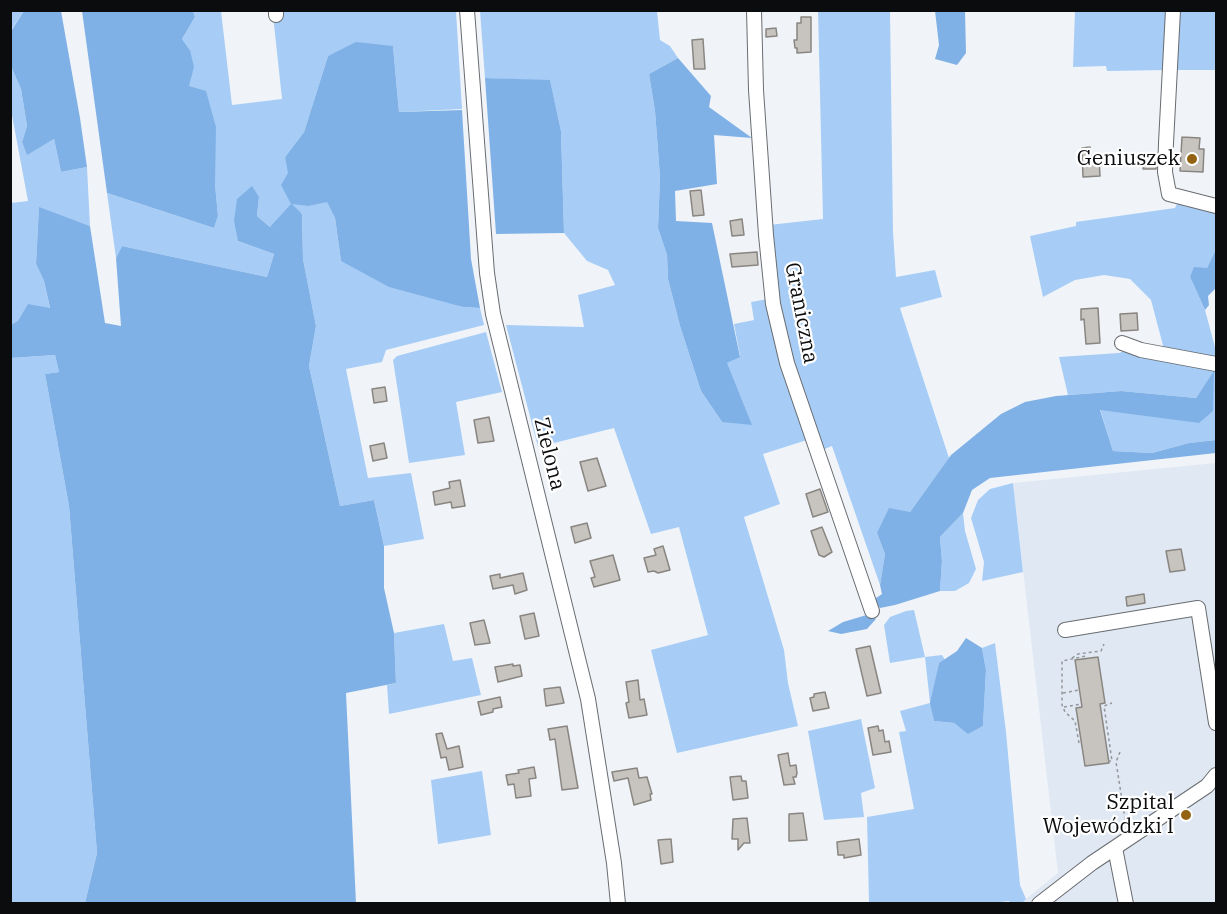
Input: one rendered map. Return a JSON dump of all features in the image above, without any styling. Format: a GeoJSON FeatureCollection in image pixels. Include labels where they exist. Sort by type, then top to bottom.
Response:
{"type":"FeatureCollection","features":[{"type":"Feature","properties":{"kind":"street","name":"Zielona"},"geometry":{"type":"LineString","coordinates":[[468,10],[487,273],[493,314],[588,699],[614,863],[618,903]]}},
{"type":"Feature","properties":{"kind":"street","name":"Graniczna"},"geometry":{"type":"LineString","coordinates":[[754,10],[757,101],[773,304],[787,363],[872,611]]}},
{"type":"Feature","properties":{"kind":"street"},"geometry":{"type":"LineString","coordinates":[[1173,10],[1165,172],[1168,194],[1216,206]]}},
{"type":"Feature","properties":{"kind":"street"},"geometry":{"type":"LineString","coordinates":[[1122,343],[1141,350],[1216,364]]}},
{"type":"Feature","properties":{"kind":"street"},"geometry":{"type":"LineString","coordinates":[[1065,630],[1198,608],[1216,723]]}},
{"type":"Feature","properties":{"kind":"street"},"geometry":{"type":"LineString","coordinates":[[1039,903],[1129,838],[1207,786],[1216,775]]}},
{"type":"Feature","properties":{"kind":"street"},"geometry":{"type":"LineString","coordinates":[[1115,848],[1126,903]]}},
{"type":"Feature","properties":{"kind":"path"},"geometry":{"type":"LineString","coordinates":[[1070,660],[1078,654],[1101,651],[1104,644]]}},
{"type":"Feature","properties":{"kind":"path"},"geometry":{"type":"LineString","coordinates":[[1079,743],[1076,721],[1063,708],[1062,661],[1086,656]]}},
{"type":"Feature","properties":{"kind":"path"},"geometry":{"type":"LineString","coordinates":[[1062,693],[1079,690]]}},
{"type":"Feature","properties":{"kind":"path"},"geometry":{"type":"LineString","coordinates":[[1108,761],[1112,761],[1104,706],[1112,703]]}},
{"type":"Feature","properties":{"kind":"path"},"geometry":{"type":"LineString","coordinates":[[1063,708],[1081,704]]}},
{"type":"Feature","properties":{"kind":"path"},"geometry":{"type":"LineString","coordinates":[[1120,752],[1116,762],[1129,838]]}},
{"type":"Feature","properties":{"kind":"shaded area"},"geometry":{"type":"Polygon","coordinates":[[[11,11],[24,11],[11,30],[11,11]]]}},
{"type":"Feature","properties":{"kind":"shaded area"},"geometry":{"type":"Polygon","coordinates":[[[24,11],[61,11],[87,167],[61,172],[54,139],[27,155],[22,142],[27,126],[21,89],[10,64],[11,31],[24,11]]]}},
{"type":"Feature","properties":{"kind":"shaded area"},"geometry":{"type":"Polygon","coordinates":[[[82,11],[193,11],[195,17],[182,39],[190,50],[194,67],[189,86],[206,91],[216,127],[215,184],[218,216],[214,228],[107,193],[82,11]]]}},
{"type":"Feature","properties":{"kind":"shaded area"},"geometry":{"type":"Polygon","coordinates":[[[193,11],[221,11],[232,105],[282,99],[273,15],[280,11],[456,11],[462,109],[399,112],[393,46],[328,56],[304,132],[285,157],[309,206],[327,201],[335,218],[341,261],[463,307],[480,308],[484,325],[386,350],[382,362],[346,369],[368,478],[411,473],[424,539],[384,546],[374,500],[340,506],[309,366],[316,326],[303,259],[302,213],[270,227],[257,216],[259,197],[238,241],[274,254],[267,277],[122,246],[116,258],[107,193],[214,228],[218,216],[215,184],[188,86],[190,50],[182,39],[195,17],[193,11]]]}},
{"type":"Feature","properties":{"kind":"shaded area"},"geometry":{"type":"Polygon","coordinates":[[[480,11],[657,11],[660,40],[670,46],[678,58],[649,74],[655,111],[660,177],[658,228],[667,255],[668,279],[680,326],[701,391],[722,422],[727,363],[740,356],[734,324],[754,320],[751,302],[768,299],[807,440],[763,454],[780,504],[744,517],[784,650],[788,683],[798,726],[677,753],[651,650],[708,635],[679,527],[651,534],[614,428],[538,447],[506,325],[584,327],[578,295],[615,285],[608,270],[587,261],[564,233],[561,131],[550,81],[485,78],[480,11]]]}},
{"type":"Feature","properties":{"kind":"shaded area"},"geometry":{"type":"Polygon","coordinates":[[[818,11],[890,11],[893,232],[896,277],[935,270],[942,297],[900,308],[949,458],[910,512],[877,533],[885,554],[880,585],[832,446],[820,451],[787,346],[776,297],[769,225],[823,219],[818,11]]]}},
{"type":"Feature","properties":{"kind":"shaded area"},"geometry":{"type":"Polygon","coordinates":[[[935,11],[965,11],[966,53],[957,65],[935,59],[939,45],[935,11]]]}},
{"type":"Feature","properties":{"kind":"shaded area"},"geometry":{"type":"Polygon","coordinates":[[[1075,11],[1171,11],[1167,70],[1107,71],[1106,66],[1073,67],[1075,11]]]}},
{"type":"Feature","properties":{"kind":"shaded area"},"geometry":{"type":"Polygon","coordinates":[[[1176,11],[1216,11],[1216,70],[1172,70],[1176,11]]]}},
{"type":"Feature","properties":{"kind":"shaded area"},"geometry":{"type":"Polygon","coordinates":[[[356,42],[393,46],[399,112],[462,110],[471,259],[480,308],[463,307],[389,287],[341,261],[335,218],[327,202],[309,206],[292,204],[302,214],[303,259],[316,326],[309,366],[340,506],[374,500],[384,546],[384,588],[394,633],[396,683],[346,693],[356,903],[85,903],[97,853],[69,506],[45,374],[59,372],[55,355],[11,358],[11,325],[18,321],[28,304],[50,308],[44,281],[36,264],[39,207],[90,226],[105,323],[121,326],[116,258],[122,246],[267,277],[274,254],[238,241],[234,221],[237,199],[252,186],[259,197],[257,216],[270,227],[291,204],[281,185],[288,173],[285,157],[304,132],[328,56],[356,42]]]}},
{"type":"Feature","properties":{"kind":"shaded area"},"geometry":{"type":"Polygon","coordinates":[[[678,58],[711,96],[709,107],[752,138],[714,135],[717,184],[675,191],[676,221],[712,223],[740,357],[727,363],[752,425],[722,422],[701,391],[668,279],[667,255],[658,228],[660,177],[655,111],[649,74],[678,58]]]}},
{"type":"Feature","properties":{"kind":"shaded area"},"geometry":{"type":"Polygon","coordinates":[[[10,64],[21,89],[27,126],[22,142],[27,154],[54,139],[61,172],[87,167],[90,226],[39,208],[36,264],[44,281],[50,309],[11,325],[11,203],[28,201],[11,110],[10,64]]]}},
{"type":"Feature","properties":{"kind":"shaded area"},"geometry":{"type":"Polygon","coordinates":[[[485,78],[550,80],[561,131],[564,233],[496,234],[485,78]]]}},
{"type":"Feature","properties":{"kind":"shaded area"},"geometry":{"type":"Polygon","coordinates":[[[1178,202],[1186,207],[1191,202],[1216,208],[1216,252],[1207,268],[1190,277],[1205,310],[1216,351],[1216,361],[1165,353],[1151,300],[1130,279],[1104,275],[1075,280],[1043,297],[1030,236],[1076,226],[1076,222],[1175,208],[1178,202]]]}},
{"type":"Feature","properties":{"kind":"shaded area"},"geometry":{"type":"Polygon","coordinates":[[[1215,252],[1216,288],[1208,296],[1209,305],[1205,310],[1190,277],[1194,267],[1207,268],[1215,252]]]}},
{"type":"Feature","properties":{"kind":"shaded area"},"geometry":{"type":"Polygon","coordinates":[[[486,332],[502,392],[456,402],[465,455],[409,463],[393,360],[397,356],[486,332]]]}},
{"type":"Feature","properties":{"kind":"shaded area"},"geometry":{"type":"Polygon","coordinates":[[[1129,349],[1216,369],[1216,440],[1189,443],[1152,453],[1113,451],[1100,409],[1199,422],[1214,373],[1196,398],[1121,391],[1068,395],[1059,357],[1119,353],[1129,349]]]}},
{"type":"Feature","properties":{"kind":"shaded area"},"geometry":{"type":"Polygon","coordinates":[[[55,355],[59,372],[45,374],[69,506],[97,853],[85,903],[11,904],[11,358],[55,355]]]}},
{"type":"Feature","properties":{"kind":"shaded area"},"geometry":{"type":"Polygon","coordinates":[[[1214,371],[1213,411],[1199,423],[1100,410],[1113,451],[1152,453],[1189,443],[1216,440],[1216,453],[990,478],[972,490],[963,513],[940,537],[942,561],[940,591],[880,608],[873,600],[882,594],[880,585],[885,554],[877,533],[889,508],[910,512],[951,455],[1001,414],[1025,402],[1056,396],[1121,391],[1196,398],[1214,371]]]}},
{"type":"Feature","properties":{"kind":"shaded area"},"geometry":{"type":"Polygon","coordinates":[[[1216,463],[1216,903],[1021,903],[1058,873],[1013,483],[1216,463]]]}},
{"type":"Feature","properties":{"kind":"shaded area"},"geometry":{"type":"Polygon","coordinates":[[[1013,483],[1023,572],[982,581],[984,562],[971,518],[978,500],[990,489],[1013,483]]]}},
{"type":"Feature","properties":{"kind":"shaded area"},"geometry":{"type":"Polygon","coordinates":[[[963,513],[965,531],[976,569],[969,583],[955,591],[940,591],[942,561],[940,537],[963,513]]]}},
{"type":"Feature","properties":{"kind":"shaded area"},"geometry":{"type":"Polygon","coordinates":[[[914,610],[925,657],[890,663],[884,625],[890,617],[914,610]]]}},
{"type":"Feature","properties":{"kind":"shaded area"},"geometry":{"type":"Polygon","coordinates":[[[870,614],[876,619],[867,629],[841,634],[828,631],[843,622],[870,614]]]}},
{"type":"Feature","properties":{"kind":"shaded area"},"geometry":{"type":"Polygon","coordinates":[[[444,624],[453,661],[472,658],[481,695],[389,714],[387,685],[396,683],[394,633],[444,624]]]}},
{"type":"Feature","properties":{"kind":"shaded area"},"geometry":{"type":"Polygon","coordinates":[[[966,638],[982,648],[986,670],[983,726],[968,734],[954,723],[934,721],[930,703],[939,663],[957,651],[966,638]]]}},
{"type":"Feature","properties":{"kind":"shaded area"},"geometry":{"type":"Polygon","coordinates":[[[995,643],[1020,885],[1026,899],[1021,904],[1009,901],[983,904],[869,903],[867,817],[914,809],[899,732],[906,731],[900,711],[930,703],[925,657],[942,655],[945,660],[939,663],[931,703],[934,721],[954,723],[968,733],[983,726],[986,670],[982,648],[995,643]]]}},
{"type":"Feature","properties":{"kind":"shaded area"},"geometry":{"type":"Polygon","coordinates":[[[861,719],[875,788],[861,793],[864,817],[824,820],[808,731],[861,719]]]}},
{"type":"Feature","properties":{"kind":"shaded area"},"geometry":{"type":"Polygon","coordinates":[[[482,771],[491,835],[438,844],[431,780],[482,771]]]}},
{"type":"Feature","properties":{"kind":"building"},"geometry":{"type":"Polygon","coordinates":[[[801,17],[811,17],[811,52],[797,53],[797,48],[795,48],[797,23],[801,23],[801,17]]]}},
{"type":"Feature","properties":{"kind":"building"},"geometry":{"type":"Polygon","coordinates":[[[776,28],[777,36],[766,37],[766,29],[776,28]]]}},
{"type":"Feature","properties":{"kind":"building"},"geometry":{"type":"Polygon","coordinates":[[[703,39],[705,69],[694,69],[692,40],[703,39]]]}},
{"type":"Feature","properties":{"kind":"building"},"geometry":{"type":"Polygon","coordinates":[[[1182,137],[1200,138],[1199,149],[1204,149],[1203,172],[1180,171],[1182,137]]]}},
{"type":"Feature","properties":{"kind":"building"},"geometry":{"type":"Polygon","coordinates":[[[1090,147],[1091,159],[1099,158],[1100,176],[1083,177],[1082,148],[1090,147]]]}},
{"type":"Feature","properties":{"kind":"building"},"geometry":{"type":"Polygon","coordinates":[[[1144,153],[1157,153],[1156,169],[1143,169],[1144,153]]]}},
{"type":"Feature","properties":{"kind":"building"},"geometry":{"type":"Polygon","coordinates":[[[701,190],[704,215],[693,216],[690,191],[701,190]]]}},
{"type":"Feature","properties":{"kind":"building"},"geometry":{"type":"Polygon","coordinates":[[[742,219],[744,235],[732,236],[730,221],[742,219]]]}},
{"type":"Feature","properties":{"kind":"building"},"geometry":{"type":"Polygon","coordinates":[[[757,252],[758,265],[732,267],[730,254],[757,252]]]}},
{"type":"Feature","properties":{"kind":"building"},"geometry":{"type":"Polygon","coordinates":[[[1098,308],[1100,343],[1086,344],[1081,309],[1098,308]]]}},
{"type":"Feature","properties":{"kind":"building"},"geometry":{"type":"Polygon","coordinates":[[[1137,313],[1138,330],[1121,331],[1120,314],[1137,313]]]}},
{"type":"Feature","properties":{"kind":"building"},"geometry":{"type":"Polygon","coordinates":[[[385,387],[387,401],[374,403],[372,389],[385,387]]]}},
{"type":"Feature","properties":{"kind":"building"},"geometry":{"type":"Polygon","coordinates":[[[489,417],[494,441],[478,443],[474,420],[489,417]]]}},
{"type":"Feature","properties":{"kind":"building"},"geometry":{"type":"Polygon","coordinates":[[[384,443],[387,458],[373,461],[370,446],[384,443]]]}},
{"type":"Feature","properties":{"kind":"building"},"geometry":{"type":"Polygon","coordinates":[[[597,458],[606,486],[588,491],[580,462],[597,458]]]}},
{"type":"Feature","properties":{"kind":"building"},"geometry":{"type":"Polygon","coordinates":[[[460,480],[465,506],[452,508],[451,502],[435,505],[433,492],[450,488],[449,482],[460,480]]]}},
{"type":"Feature","properties":{"kind":"building"},"geometry":{"type":"Polygon","coordinates":[[[820,489],[828,512],[813,517],[806,494],[820,489]]]}},
{"type":"Feature","properties":{"kind":"building"},"geometry":{"type":"Polygon","coordinates":[[[587,523],[591,538],[575,543],[571,527],[587,523]]]}},
{"type":"Feature","properties":{"kind":"building"},"geometry":{"type":"Polygon","coordinates":[[[822,527],[832,552],[824,557],[819,555],[811,531],[822,527]]]}},
{"type":"Feature","properties":{"kind":"building"},"geometry":{"type":"Polygon","coordinates":[[[663,546],[670,570],[658,573],[648,572],[644,558],[656,555],[654,549],[663,546]]]}},
{"type":"Feature","properties":{"kind":"building"},"geometry":{"type":"Polygon","coordinates":[[[1181,549],[1185,570],[1170,572],[1166,551],[1181,549]]]}},
{"type":"Feature","properties":{"kind":"building"},"geometry":{"type":"Polygon","coordinates":[[[613,555],[620,580],[594,587],[591,578],[595,577],[590,561],[613,555]]]}},
{"type":"Feature","properties":{"kind":"building"},"geometry":{"type":"Polygon","coordinates":[[[523,573],[527,590],[515,594],[513,585],[493,589],[490,576],[500,574],[500,578],[523,573]]]}},
{"type":"Feature","properties":{"kind":"building"},"geometry":{"type":"Polygon","coordinates":[[[1144,594],[1145,603],[1127,606],[1126,597],[1144,594]]]}},
{"type":"Feature","properties":{"kind":"building"},"geometry":{"type":"Polygon","coordinates":[[[534,613],[539,636],[525,639],[520,616],[534,613]]]}},
{"type":"Feature","properties":{"kind":"building"},"geometry":{"type":"Polygon","coordinates":[[[484,620],[490,643],[475,645],[470,623],[484,620]]]}},
{"type":"Feature","properties":{"kind":"building"},"geometry":{"type":"Polygon","coordinates":[[[870,646],[881,693],[867,696],[856,649],[870,646]]]}},
{"type":"Feature","properties":{"kind":"building"},"geometry":{"type":"Polygon","coordinates":[[[1098,657],[1105,703],[1100,704],[1109,763],[1085,766],[1076,708],[1082,707],[1075,660],[1098,657]]]}},
{"type":"Feature","properties":{"kind":"building"},"geometry":{"type":"Polygon","coordinates":[[[513,664],[513,666],[520,665],[522,676],[498,682],[495,667],[513,664]]]}},
{"type":"Feature","properties":{"kind":"building"},"geometry":{"type":"Polygon","coordinates":[[[638,680],[640,700],[644,699],[647,715],[629,718],[626,682],[638,680]]]}},
{"type":"Feature","properties":{"kind":"building"},"geometry":{"type":"Polygon","coordinates":[[[560,687],[564,703],[546,706],[544,689],[560,687]]]}},
{"type":"Feature","properties":{"kind":"building"},"geometry":{"type":"Polygon","coordinates":[[[825,692],[829,708],[813,711],[810,698],[814,697],[814,694],[825,692]]]}},
{"type":"Feature","properties":{"kind":"building"},"geometry":{"type":"Polygon","coordinates":[[[500,697],[502,707],[481,715],[478,702],[500,697]]]}},
{"type":"Feature","properties":{"kind":"building"},"geometry":{"type":"Polygon","coordinates":[[[567,726],[578,788],[562,790],[555,739],[550,740],[548,729],[567,726]]]}},
{"type":"Feature","properties":{"kind":"building"},"geometry":{"type":"Polygon","coordinates":[[[878,726],[879,731],[883,730],[885,742],[889,741],[891,752],[873,755],[868,728],[878,726]]]}},
{"type":"Feature","properties":{"kind":"building"},"geometry":{"type":"Polygon","coordinates":[[[442,733],[447,749],[459,746],[463,767],[449,770],[446,757],[441,758],[436,734],[442,733]]]}},
{"type":"Feature","properties":{"kind":"building"},"geometry":{"type":"Polygon","coordinates":[[[788,753],[790,766],[796,765],[797,773],[796,777],[793,777],[795,784],[784,785],[778,755],[788,753]]]}},
{"type":"Feature","properties":{"kind":"building"},"geometry":{"type":"Polygon","coordinates":[[[534,767],[536,778],[529,779],[531,796],[516,798],[514,784],[508,785],[506,775],[534,767]]]}},
{"type":"Feature","properties":{"kind":"building"},"geometry":{"type":"Polygon","coordinates":[[[637,768],[639,778],[647,777],[652,794],[650,794],[651,800],[634,805],[628,778],[614,781],[612,772],[637,768]]]}},
{"type":"Feature","properties":{"kind":"building"},"geometry":{"type":"Polygon","coordinates":[[[741,776],[742,781],[746,781],[748,798],[733,800],[730,777],[741,776]]]}},
{"type":"Feature","properties":{"kind":"building"},"geometry":{"type":"Polygon","coordinates":[[[803,813],[807,840],[789,841],[789,814],[803,813]]]}},
{"type":"Feature","properties":{"kind":"building"},"geometry":{"type":"Polygon","coordinates":[[[747,818],[750,843],[744,843],[738,850],[738,839],[732,839],[733,819],[747,818]]]}},
{"type":"Feature","properties":{"kind":"building"},"geometry":{"type":"Polygon","coordinates":[[[671,839],[673,862],[661,864],[658,840],[671,839]]]}},
{"type":"Feature","properties":{"kind":"building"},"geometry":{"type":"Polygon","coordinates":[[[859,839],[861,855],[844,858],[844,855],[838,855],[837,842],[859,839]]]}},
{"type":"Feature","properties":{"kind":"place","name":"Geniuszek"},"geometry":{"type":"Point","coordinates":[1192,159]}},
{"type":"Feature","properties":{"kind":"place","name":"Szpital Wojewódzki I"},"geometry":{"type":"Point","coordinates":[1186,815]}}]}
